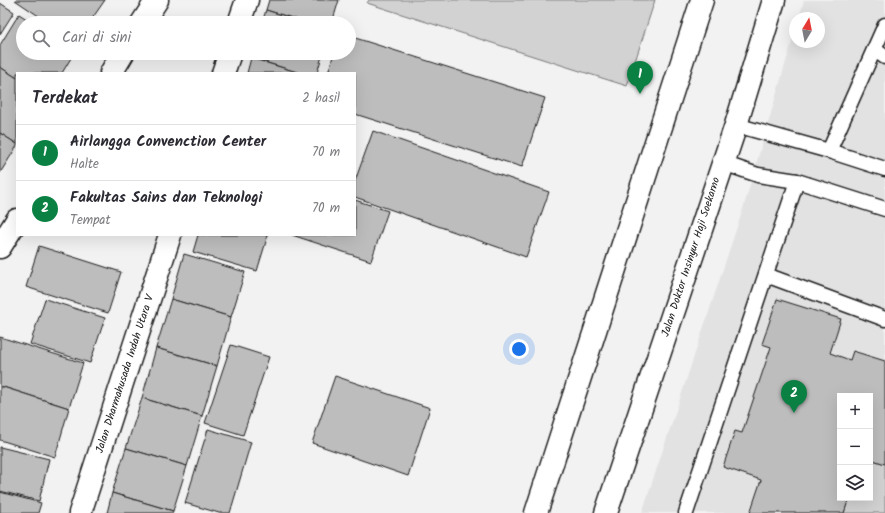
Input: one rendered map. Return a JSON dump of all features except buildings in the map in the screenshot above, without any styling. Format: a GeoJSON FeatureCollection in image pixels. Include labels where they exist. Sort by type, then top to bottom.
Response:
{"type":"FeatureCollection","features":[{"type":"Feature","properties":{"kind":"main road"},"geometry":{"type":"LineString","coordinates":[[147,16],[157,0]]}},
{"type":"Feature","properties":{"kind":"main road"},"geometry":{"type":"LineString","coordinates":[[241,16],[247,0]]}},
{"type":"Feature","properties":{"kind":"main road"},"geometry":{"type":"LineString","coordinates":[[536,513],[702,0]]}},
{"type":"Feature","properties":{"kind":"main road","name":"Jalan Doktor Insinyur Haji Soekarno"},"geometry":{"type":"LineString","coordinates":[[606,513],[722,163],[736,125],[774,0]]}},
{"type":"Feature","properties":{"kind":"main road"},"geometry":{"type":"LineString","coordinates":[[112,72],[119,60]]}},
{"type":"Feature","properties":{"kind":"main road"},"geometry":{"type":"LineString","coordinates":[[223,72],[228,60]]}},
{"type":"Feature","properties":{"kind":"main road"},"geometry":{"type":"LineString","coordinates":[[0,247],[16,222]]}},
{"type":"Feature","properties":{"kind":"main road","name":"Jalan Dharmahusada Indah Utara V"},"geometry":{"type":"LineString","coordinates":[[80,513],[170,236]]}},
{"type":"Feature","properties":{"kind":"lane"},"geometry":{"type":"LineString","coordinates":[[829,151],[880,53],[885,25]]}},
{"type":"Feature","properties":{"kind":"lane"},"geometry":{"type":"LineString","coordinates":[[736,125],[829,151],[885,169]]}},
{"type":"Feature","properties":{"kind":"lane"},"geometry":{"type":"LineString","coordinates":[[722,163],[758,175],[797,181],[885,209]]}},
{"type":"Feature","properties":{"kind":"lane"},"geometry":{"type":"LineString","coordinates":[[686,513],[797,181]]}},
{"type":"Feature","properties":{"kind":"lane"},"geometry":{"type":"LineString","coordinates":[[766,275],[885,319]]}},
{"type":"Feature","properties":{"kind":"shaded area"},"geometry":{"type":"Polygon","coordinates":[[[369,0],[655,0],[627,86],[367,3],[369,0]]]}},
{"type":"Feature","properties":{"kind":"shaded area"},"geometry":{"type":"Polygon","coordinates":[[[804,0],[885,0],[885,513],[642,513],[743,209],[790,48],[825,48],[825,12],[801,12],[804,0]]]}},
{"type":"Feature","properties":{"kind":"shaded area"},"geometry":{"type":"Polygon","coordinates":[[[873,460],[885,464],[885,513],[844,513],[848,501],[873,501],[873,460]]]}},
{"type":"Feature","properties":{"kind":"place","name":"Airlangga Convenction Center"},"geometry":{"type":"Point","coordinates":[640,94]}},
{"type":"Feature","properties":{"kind":"place","name":"Fakultas Sains dan Teknologi"},"geometry":{"type":"Point","coordinates":[794,413]}}]}
